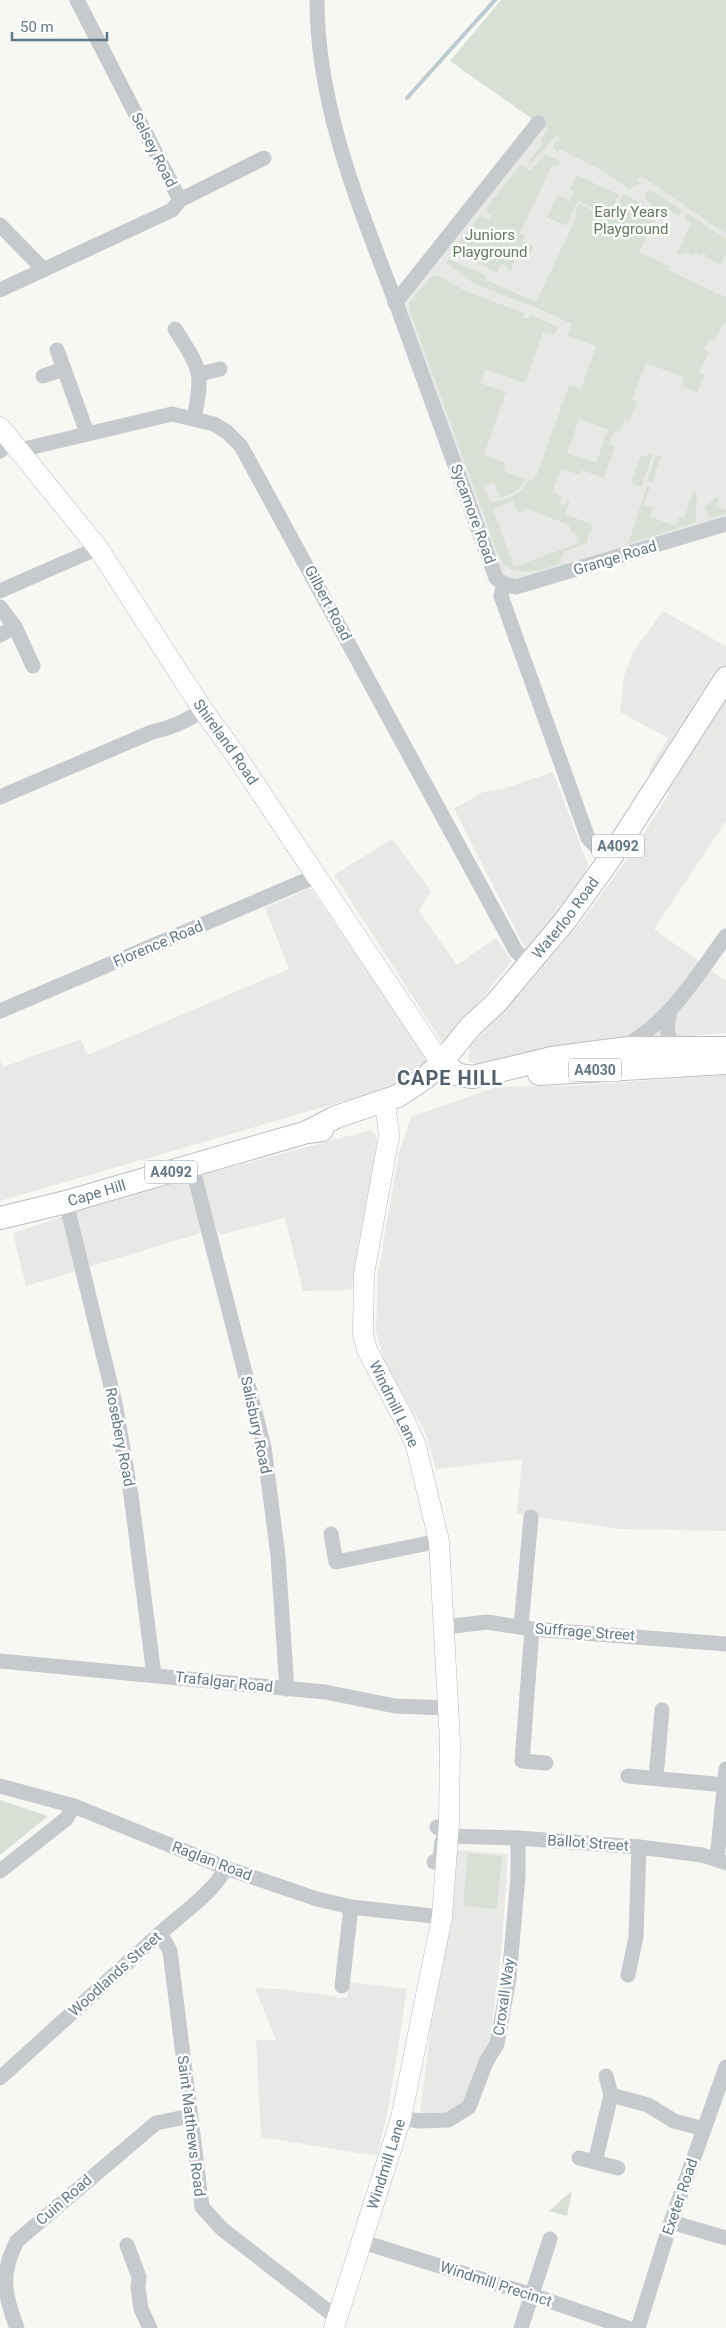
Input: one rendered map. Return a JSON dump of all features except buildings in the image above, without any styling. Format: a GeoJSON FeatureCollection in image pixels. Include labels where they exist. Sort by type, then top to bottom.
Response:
{"type":"FeatureCollection","features":[{"type":"Feature","properties":{"kind":"main road","name":"Shireland Road"},"geometry":{"type":"LineString","coordinates":[[8,442],[98,548],[203,710],[445,1066]]}},
{"type":"Feature","properties":{"kind":"main road","name":"Waterloo Road"},"geometry":{"type":"LineString","coordinates":[[445,1066],[478,1031],[496,1003],[565,921],[609,860],[726,678]]}},
{"type":"Feature","properties":{"kind":"main road","name":"A4030"},"geometry":{"type":"LineString","coordinates":[[445,1066],[459,1075],[473,1077],[552,1058],[629,1048],[679,1058],[726,1063]]}},
{"type":"Feature","properties":{"kind":"main road","name":"A4030"},"geometry":{"type":"LineString","coordinates":[[679,1058],[726,1048]]}},
{"type":"Feature","properties":{"kind":"main road"},"geometry":{"type":"LineString","coordinates":[[616,1051],[641,1060],[647,1067],[654,1058],[679,1058]]}},
{"type":"Feature","properties":{"kind":"main road","name":"Cape Hill"},"geometry":{"type":"LineString","coordinates":[[0,1218],[66,1202],[307,1132],[340,1127],[386,1107],[414,1101],[434,1087],[445,1066]]}},
{"type":"Feature","properties":{"kind":"main road","name":"A4030"},"geometry":{"type":"LineString","coordinates":[[509,1069],[541,1074],[647,1067]]}},
{"type":"Feature","properties":{"kind":"main road","name":"Windmill Lane"},"geometry":{"type":"LineString","coordinates":[[336,2323],[401,2118],[415,2054],[424,1995],[424,1973],[444,1883],[442,1832],[450,1742],[439,1541],[416,1446],[405,1421],[367,1350],[362,1333],[364,1274],[389,1139],[386,1107]]}},
{"type":"Feature","properties":{"kind":"main road","name":"Windmill Lane"},"geometry":{"type":"LineString","coordinates":[[436,1916],[434,1862],[442,1832]]}},
{"type":"Feature","properties":{"kind":"street","name":"Selsey Road"},"geometry":{"type":"LineString","coordinates":[[0,290],[172,210],[180,200],[77,0]]}},
{"type":"Feature","properties":{"kind":"street","name":"Sycamore Road"},"geometry":{"type":"LineString","coordinates":[[317,0],[318,43],[323,76],[344,160],[496,578],[504,584]]}},
{"type":"Feature","properties":{"kind":"street"},"geometry":{"type":"LineString","coordinates":[[395,303],[538,123]]}},
{"type":"Feature","properties":{"kind":"street"},"geometry":{"type":"LineString","coordinates":[[180,200],[264,158]]}},
{"type":"Feature","properties":{"kind":"street"},"geometry":{"type":"LineString","coordinates":[[0,225],[44,270]]}},
{"type":"Feature","properties":{"kind":"street"},"geometry":{"type":"LineString","coordinates":[[175,328],[200,374],[200,389],[194,418]]}},
{"type":"Feature","properties":{"kind":"street"},"geometry":{"type":"LineString","coordinates":[[57,350],[87,434]]}},
{"type":"Feature","properties":{"kind":"street"},"geometry":{"type":"LineString","coordinates":[[43,376],[64,369]]}},
{"type":"Feature","properties":{"kind":"street"},"geometry":{"type":"LineString","coordinates":[[200,374],[220,369]]}},
{"type":"Feature","properties":{"kind":"street","name":"Gilbert Road"},"geometry":{"type":"LineString","coordinates":[[8,442],[87,434],[172,414],[214,424],[228,432],[242,446],[516,951],[530,964]]}},
{"type":"Feature","properties":{"kind":"street","name":"Grange Road"},"geometry":{"type":"LineString","coordinates":[[504,584],[516,587],[726,524]]}},
{"type":"Feature","properties":{"kind":"street"},"geometry":{"type":"LineString","coordinates":[[0,591],[98,548]]}},
{"type":"Feature","properties":{"kind":"street"},"geometry":{"type":"LineString","coordinates":[[504,584],[501,596],[588,838],[609,860]]}},
{"type":"Feature","properties":{"kind":"street"},"geometry":{"type":"LineString","coordinates":[[0,608],[15,628],[33,666]]}},
{"type":"Feature","properties":{"kind":"street"},"geometry":{"type":"LineString","coordinates":[[0,635],[15,628]]}},
{"type":"Feature","properties":{"kind":"street"},"geometry":{"type":"LineString","coordinates":[[0,797],[152,732],[167,729],[203,710]]}},
{"type":"Feature","properties":{"kind":"street","name":"Florence Road"},"geometry":{"type":"LineString","coordinates":[[0,1011],[316,876]]}},
{"type":"Feature","properties":{"kind":"street"},"geometry":{"type":"LineString","coordinates":[[616,1051],[644,1036],[670,1011],[726,936]]}},
{"type":"Feature","properties":{"kind":"street"},"geometry":{"type":"LineString","coordinates":[[670,1011],[666,1029],[679,1058]]}},
{"type":"Feature","properties":{"kind":"street","name":"Salisbury Road"},"geometry":{"type":"LineString","coordinates":[[192,1166],[264,1447],[278,1556],[287,1689]]}},
{"type":"Feature","properties":{"kind":"street","name":"Rosebery Road"},"geometry":{"type":"LineString","coordinates":[[66,1202],[115,1403],[131,1495],[154,1675]]}},
{"type":"Feature","properties":{"kind":"street"},"geometry":{"type":"LineString","coordinates":[[531,1517],[522,1761],[546,1763]]}},
{"type":"Feature","properties":{"kind":"street"},"geometry":{"type":"LineString","coordinates":[[331,1534],[336,1562],[439,1541]]}},
{"type":"Feature","properties":{"kind":"street","name":"Suffrage Street"},"geometry":{"type":"LineString","coordinates":[[444,1626],[487,1622],[526,1628],[726,1644]]}},
{"type":"Feature","properties":{"kind":"street","name":"Trafalgar Road"},"geometry":{"type":"LineString","coordinates":[[0,1660],[329,1693],[395,1706],[447,1708]]}},
{"type":"Feature","properties":{"kind":"street"},"geometry":{"type":"LineString","coordinates":[[656,1777],[662,1710]]}},
{"type":"Feature","properties":{"kind":"street"},"geometry":{"type":"LineString","coordinates":[[721,1861],[726,1769]]}},
{"type":"Feature","properties":{"kind":"street"},"geometry":{"type":"LineString","coordinates":[[628,1776],[656,1777],[725,1785]]}},
{"type":"Feature","properties":{"kind":"street","name":"Raglan Road"},"geometry":{"type":"LineString","coordinates":[[0,1786],[74,1806],[226,1868],[307,1896],[352,1907],[436,1916]]}},
{"type":"Feature","properties":{"kind":"street"},"geometry":{"type":"LineString","coordinates":[[0,1871],[66,1819],[74,1806]]}},
{"type":"Feature","properties":{"kind":"street","name":"Ballot Street"},"geometry":{"type":"LineString","coordinates":[[442,1832],[639,1847],[702,1855],[721,1861]]}},
{"type":"Feature","properties":{"kind":"street","name":"Croxall Way"},"geometry":{"type":"LineString","coordinates":[[401,2118],[419,2121],[448,2120],[469,2107],[486,2062],[498,2044],[509,1978],[518,1877],[518,1838]]}},
{"type":"Feature","properties":{"kind":"street"},"geometry":{"type":"LineString","coordinates":[[628,1975],[636,1937],[639,1847]]}},
{"type":"Feature","properties":{"kind":"street","name":"Woodlands Street"},"geometry":{"type":"LineString","coordinates":[[0,2078],[217,1883],[226,1868]]}},
{"type":"Feature","properties":{"kind":"street"},"geometry":{"type":"LineString","coordinates":[[342,1986],[352,1907]]}},
{"type":"Feature","properties":{"kind":"street","name":"Saint Matthews Road"},"geometry":{"type":"LineString","coordinates":[[160,1933],[170,1951],[202,2207],[222,2229],[336,2323]]}},
{"type":"Feature","properties":{"kind":"street","name":"Exeter Road"},"geometry":{"type":"LineString","coordinates":[[638,2328],[671,2222],[726,2067]]}},
{"type":"Feature","properties":{"kind":"street"},"geometry":{"type":"LineString","coordinates":[[595,2162],[611,2095],[606,2076]]}},
{"type":"Feature","properties":{"kind":"street"},"geometry":{"type":"LineString","coordinates":[[611,2095],[648,2105],[674,2121],[704,2130]]}},
{"type":"Feature","properties":{"kind":"street","name":"Cuin Road"},"geometry":{"type":"LineString","coordinates":[[17,2328],[6,2300],[4,2282],[7,2259],[17,2241],[156,2123],[190,2116]]}},
{"type":"Feature","properties":{"kind":"street"},"geometry":{"type":"LineString","coordinates":[[579,2158],[618,2168]]}},
{"type":"Feature","properties":{"kind":"street"},"geometry":{"type":"LineString","coordinates":[[671,2222],[726,2238]]}},
{"type":"Feature","properties":{"kind":"street"},"geometry":{"type":"LineString","coordinates":[[521,2328],[550,2239]]}},
{"type":"Feature","properties":{"kind":"street","name":"Windmill Precinct"},"geometry":{"type":"LineString","coordinates":[[363,2242],[532,2295],[628,2328]]}},
{"type":"Feature","properties":{"kind":"street"},"geometry":{"type":"LineString","coordinates":[[127,2245],[139,2277],[138,2287],[142,2309],[150,2328]]}},
{"type":"Feature","properties":{"kind":"shaded area"},"geometry":{"type":"Polygon","coordinates":[[[538,123],[631,185],[641,176],[726,234],[726,524],[504,584],[395,303],[538,123]]]}},
{"type":"Feature","properties":{"kind":"shaded area"},"geometry":{"type":"Polygon","coordinates":[[[663,611],[726,646],[726,821],[654,929],[726,981],[726,1033],[599,1044],[479,1065],[468,1061],[470,1046],[528,985],[588,913],[634,849],[669,794],[649,771],[668,738],[620,712],[624,676],[633,652],[663,611]]]}},
{"type":"Feature","properties":{"kind":"shaded area"},"geometry":{"type":"Polygon","coordinates":[[[553,772],[588,865],[581,881],[527,952],[454,809],[483,792],[503,789],[553,772]]]}},
{"type":"Feature","properties":{"kind":"shaded area"},"geometry":{"type":"Polygon","coordinates":[[[392,839],[431,891],[419,911],[457,965],[496,938],[512,961],[446,1043],[442,1042],[334,875],[392,839]]]}},
{"type":"Feature","properties":{"kind":"shaded area"},"geometry":{"type":"Polygon","coordinates":[[[310,888],[430,1062],[389,1088],[0,1201],[0,1060],[3,1067],[81,1039],[87,1055],[289,969],[265,908],[310,888]]]}},
{"type":"Feature","properties":{"kind":"shaded area"},"geometry":{"type":"Polygon","coordinates":[[[726,1075],[726,1531],[619,1529],[517,1514],[522,1459],[436,1469],[425,1431],[384,1364],[376,1330],[378,1273],[399,1153],[411,1117],[496,1087],[570,1086],[726,1075]]]}},
{"type":"Feature","properties":{"kind":"shaded area"},"geometry":{"type":"Polygon","coordinates":[[[371,1130],[376,1135],[378,1147],[369,1206],[351,1290],[303,1291],[285,1218],[223,1234],[211,1230],[26,1286],[13,1233],[82,1210],[194,1177],[371,1130]]]}},
{"type":"Feature","properties":{"kind":"shaded area"},"geometry":{"type":"Polygon","coordinates":[[[456,1850],[508,1854],[502,1943],[489,2049],[466,2107],[419,2121],[432,2019],[448,1935],[456,1850]]]}},
{"type":"Feature","properties":{"kind":"shaded area"},"geometry":{"type":"Polygon","coordinates":[[[349,1982],[407,1989],[388,2111],[377,2156],[261,2137],[256,2040],[276,2040],[255,1988],[280,1989],[347,1998],[349,1982]]]}},
{"type":"Feature","properties":{"kind":"green space"},"geometry":{"type":"Polygon","coordinates":[[[501,0],[726,0],[726,234],[641,176],[637,180],[641,183],[629,189],[605,172],[560,149],[557,152],[553,146],[560,138],[556,136],[530,164],[528,163],[543,143],[540,140],[548,130],[450,61],[501,0]]]}},
{"type":"Feature","properties":{"kind":"green space","name":"Juniors Playground"},"geometry":{"type":"Polygon","coordinates":[[[546,154],[560,161],[557,167],[552,165],[520,233],[525,235],[522,241],[534,247],[531,253],[521,248],[510,271],[504,264],[500,265],[499,274],[455,252],[454,248],[480,215],[488,220],[492,216],[486,212],[487,207],[521,164],[530,171],[546,154]]]}},
{"type":"Feature","properties":{"kind":"green space"},"geometry":{"type":"Polygon","coordinates":[[[577,175],[619,195],[609,216],[578,201],[566,226],[547,217],[558,195],[570,201],[574,192],[570,189],[577,175]]]}},
{"type":"Feature","properties":{"kind":"green space"},"geometry":{"type":"Polygon","coordinates":[[[650,190],[682,210],[679,216],[668,209],[664,219],[646,199],[645,193],[650,190]]]}},
{"type":"Feature","properties":{"kind":"green space","name":"Early Years Playground"},"geometry":{"type":"Polygon","coordinates":[[[623,194],[639,202],[656,218],[639,252],[671,267],[669,270],[714,292],[715,295],[718,294],[726,297],[726,324],[723,323],[714,341],[709,339],[704,349],[709,352],[699,372],[704,375],[698,392],[681,386],[684,377],[646,363],[632,399],[637,401],[630,420],[625,419],[620,432],[614,431],[609,444],[615,446],[604,478],[582,470],[580,475],[561,469],[552,492],[562,497],[560,503],[565,505],[568,499],[570,500],[565,514],[593,525],[586,543],[564,552],[558,565],[534,571],[518,571],[504,564],[499,557],[410,311],[409,303],[431,277],[438,275],[467,292],[524,313],[523,318],[528,319],[530,315],[558,327],[554,335],[543,332],[525,383],[485,369],[480,383],[506,392],[484,455],[506,463],[504,471],[526,479],[516,492],[500,498],[494,482],[483,486],[491,503],[513,496],[522,490],[529,480],[532,481],[534,476],[536,477],[569,385],[581,389],[596,346],[567,336],[572,324],[535,307],[477,285],[446,263],[449,259],[485,275],[486,280],[536,302],[577,216],[575,214],[579,204],[611,219],[623,194]],[[579,419],[567,453],[596,463],[608,429],[579,419]],[[513,501],[493,509],[514,567],[579,543],[575,532],[571,533],[569,525],[525,508],[522,513],[517,511],[513,501]]]}},
{"type":"Feature","properties":{"kind":"green space"},"geometry":{"type":"Polygon","coordinates":[[[688,214],[726,239],[726,254],[720,265],[705,257],[706,255],[703,253],[701,255],[694,252],[692,255],[686,252],[680,255],[677,253],[691,223],[684,219],[688,214]]]}},
{"type":"Feature","properties":{"kind":"green space"},"geometry":{"type":"Polygon","coordinates":[[[649,453],[653,454],[641,487],[631,483],[641,455],[647,457],[649,453]]]}},
{"type":"Feature","properties":{"kind":"green space"},"geometry":{"type":"Polygon","coordinates":[[[656,455],[661,456],[652,483],[647,481],[656,455]]]}},
{"type":"Feature","properties":{"kind":"green space"},"geometry":{"type":"Polygon","coordinates":[[[647,486],[650,487],[644,505],[653,508],[650,517],[676,526],[679,517],[684,518],[694,490],[697,497],[696,522],[628,544],[647,486]]]}},
{"type":"Feature","properties":{"kind":"green space"},"geometry":{"type":"Polygon","coordinates":[[[715,498],[719,498],[716,506],[726,510],[726,513],[710,518],[705,507],[715,498]]]}},
{"type":"Feature","properties":{"kind":"green space"},"geometry":{"type":"Polygon","coordinates":[[[0,1800],[48,1816],[0,1855],[0,1800]]]}},
{"type":"Feature","properties":{"kind":"green space"},"geometry":{"type":"Polygon","coordinates":[[[468,1853],[502,1856],[497,1909],[463,1906],[468,1853]]]}},
{"type":"Feature","properties":{"kind":"green space"},"geometry":{"type":"Polygon","coordinates":[[[572,2191],[567,2216],[549,2211],[572,2191]]]}},
{"type":"Feature","properties":{"kind":"waterway"},"geometry":{"type":"LineString","coordinates":[[407,98],[495,0]]}},
{"type":"Feature","properties":{"kind":"district","name":"CAPE HILL"},"geometry":{"type":"Point","coordinates":[450,1078]}}]}
